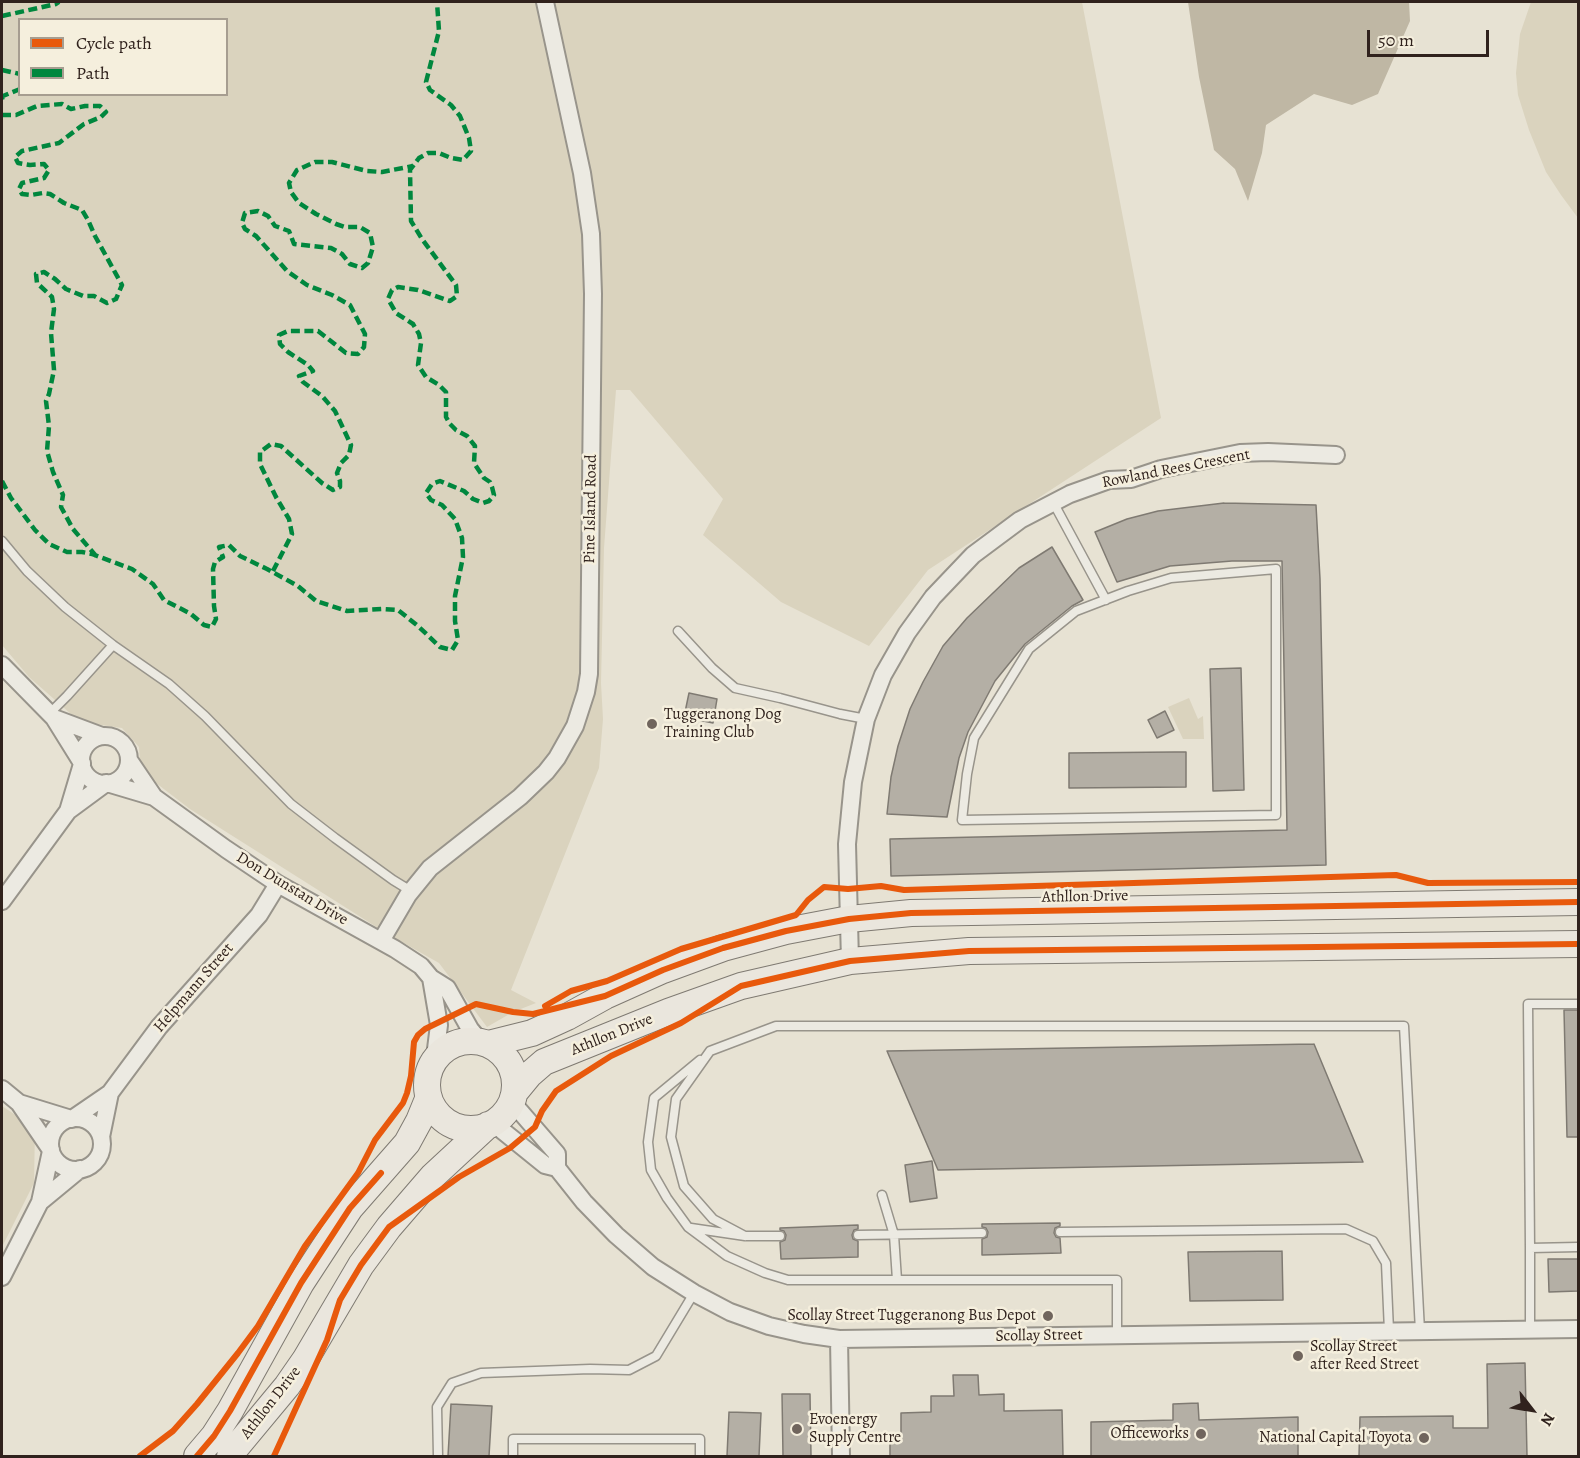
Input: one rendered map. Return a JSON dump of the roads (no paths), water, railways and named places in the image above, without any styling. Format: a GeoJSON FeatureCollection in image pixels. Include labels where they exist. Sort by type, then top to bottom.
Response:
{"type":"FeatureCollection","features":[{"type":"Feature","properties":{"kind":"main road","name":"Athllon Drive"},"geometry":{"type":"LineString","coordinates":[[484,1042],[532,1033],[663,970],[723,948],[786,931],[849,919],[911,913],[1578,902]]}},
{"type":"Feature","properties":{"kind":"main road","name":"Athllon Drive"},"geometry":{"type":"LineString","coordinates":[[513,1097],[529,1075],[544,1062],[741,986],[850,961],[969,951],[1578,944]]}},
{"type":"Feature","properties":{"kind":"main road"},"geometry":{"type":"LineString","coordinates":[[463,1041],[484,1042],[497,1048],[510,1063],[515,1082],[513,1097],[500,1118],[482,1128],[471,1129],[459,1128],[440,1118],[428,1099],[426,1088],[426,1077],[435,1057],[452,1044],[463,1041]]}},
{"type":"Feature","properties":{"kind":"main road","name":"Athllon Drive"},"geometry":{"type":"LineString","coordinates":[[197,1456],[214,1436],[230,1411],[301,1283],[350,1208],[407,1143],[428,1099]]}},
{"type":"Feature","properties":{"kind":"main road","name":"Athllon Drive"},"geometry":{"type":"LineString","coordinates":[[230,1456],[287,1386],[361,1265],[389,1227],[434,1176],[491,1124]]}},
{"type":"Feature","properties":{"kind":"street","name":"Pine Island Road"},"geometry":{"type":"LineString","coordinates":[[381,941],[411,891],[430,868],[520,797],[546,772],[557,758],[575,726],[586,692],[589,674],[593,294],[591,234],[582,173],[544,2]]}},
{"type":"Feature","properties":{"kind":"street","name":"Rowland Rees Crescent"},"geometry":{"type":"LineString","coordinates":[[850,961],[847,844],[853,782],[866,719],[888,667],[907,633],[933,597],[973,555],[1020,520],[1070,494],[1109,480],[1131,479],[1161,469],[1240,453],[1336,455]]}},
{"type":"Feature","properties":{"kind":"street"},"geometry":{"type":"LineString","coordinates":[[2,665],[52,715],[88,776],[93,780],[107,783]]}},
{"type":"Feature","properties":{"kind":"street"},"geometry":{"type":"LineString","coordinates":[[2,901],[68,811],[107,783],[120,778],[128,767],[129,760],[125,747],[116,738],[102,736],[52,715]]}},
{"type":"Feature","properties":{"kind":"street"},"geometry":{"type":"LineString","coordinates":[[68,811],[82,764],[84,748],[89,742],[102,736]]}},
{"type":"Feature","properties":{"kind":"street","name":"Don Dunstan Drive"},"geometry":{"type":"LineString","coordinates":[[129,760],[154,797]]}},
{"type":"Feature","properties":{"kind":"street","name":"Don Dunstan Drive"},"geometry":{"type":"LineString","coordinates":[[107,783],[154,797],[278,884],[395,949],[421,966],[431,978],[447,988],[470,1029],[484,1042]]}},
{"type":"Feature","properties":{"kind":"street","name":"Helpmann Street"},"geometry":{"type":"LineString","coordinates":[[72,1119],[110,1093],[159,1027],[260,915],[278,884]]}},
{"type":"Feature","properties":{"kind":"street"},"geometry":{"type":"LineString","coordinates":[[431,978],[439,1025],[435,1057]]}},
{"type":"Feature","properties":{"kind":"street"},"geometry":{"type":"LineString","coordinates":[[2,1089],[20,1102],[72,1119]]}},
{"type":"Feature","properties":{"kind":"street","name":"Helpmann Street"},"geometry":{"type":"LineString","coordinates":[[101,1137],[110,1093]]}},
{"type":"Feature","properties":{"kind":"street","name":"Scollay Street"},"geometry":{"type":"LineString","coordinates":[[513,1097],[557,1154],[558,1168],[584,1202],[616,1235],[654,1267],[694,1293],[730,1312],[770,1326],[804,1334],[839,1339],[1578,1329]]}},
{"type":"Feature","properties":{"kind":"street"},"geometry":{"type":"LineString","coordinates":[[2,1277],[40,1202],[51,1150],[51,1136],[54,1130],[59,1125],[78,1118],[94,1126],[101,1137],[102,1144],[98,1158],[87,1167],[80,1169],[62,1166],[54,1157],[51,1150],[20,1102]]}},
{"type":"Feature","properties":{"kind":"street","name":"Scollay Street"},"geometry":{"type":"LineString","coordinates":[[491,1124],[545,1165],[558,1168]]}},
{"type":"Feature","properties":{"kind":"street"},"geometry":{"type":"LineString","coordinates":[[40,1202],[80,1169]]}},
{"type":"Feature","properties":{"kind":"street"},"geometry":{"type":"LineString","coordinates":[[839,1339],[841,1456]]}},
{"type":"Feature","properties":{"kind":"lane"},"geometry":{"type":"LineString","coordinates":[[1053,502],[1106,600]]}},
{"type":"Feature","properties":{"kind":"lane"},"geometry":{"type":"LineString","coordinates":[[2,541],[27,571],[64,607],[169,684],[205,716],[291,804],[411,891]]}},
{"type":"Feature","properties":{"kind":"lane"},"geometry":{"type":"LineString","coordinates":[[1276,569],[1276,815],[962,820],[974,738],[1029,649],[1077,611],[1106,600],[1171,578],[1276,569]]}},
{"type":"Feature","properties":{"kind":"lane"},"geometry":{"type":"LineString","coordinates":[[678,631],[712,668],[735,688],[866,719]]}},
{"type":"Feature","properties":{"kind":"lane"},"geometry":{"type":"LineString","coordinates":[[52,715],[113,645]]}},
{"type":"Feature","properties":{"kind":"lane"},"geometry":{"type":"LineString","coordinates":[[1530,1329],[1528,1005],[1578,1004]]}},
{"type":"Feature","properties":{"kind":"lane"},"geometry":{"type":"LineString","coordinates":[[1117,1335],[1117,1280],[788,1280],[765,1273],[727,1256],[688,1227],[667,1198],[651,1170],[648,1142],[654,1098],[709,1053],[776,1026],[1404,1026],[1419,1331]]}},
{"type":"Feature","properties":{"kind":"lane"},"geometry":{"type":"LineString","coordinates":[[709,1053],[676,1099],[671,1137],[684,1186],[713,1219],[745,1236]]}},
{"type":"Feature","properties":{"kind":"lane"},"geometry":{"type":"LineString","coordinates":[[882,1195],[894,1234],[897,1280]]}},
{"type":"Feature","properties":{"kind":"lane"},"geometry":{"type":"LineString","coordinates":[[688,1227],[745,1236],[780,1236]]}},
{"type":"Feature","properties":{"kind":"lane"},"geometry":{"type":"LineString","coordinates":[[1060,1232],[1346,1229],[1373,1241],[1386,1263],[1389,1331]]}},
{"type":"Feature","properties":{"kind":"lane"},"geometry":{"type":"LineString","coordinates":[[858,1235],[982,1233]]}},
{"type":"Feature","properties":{"kind":"lane"},"geometry":{"type":"LineString","coordinates":[[1530,1248],[1578,1247]]}},
{"type":"Feature","properties":{"kind":"lane"},"geometry":{"type":"LineString","coordinates":[[438,1456],[437,1407],[452,1383],[481,1373],[629,1370],[656,1356],[694,1293]]}},
{"type":"Feature","properties":{"kind":"lane"},"geometry":{"type":"LineString","coordinates":[[513,1456],[513,1439],[700,1439],[700,1456]]}},
{"type":"Feature","properties":{"kind":"place","name":"Tuggeranong Dog Training Club"},"geometry":{"type":"Point","coordinates":[652,724]}},
{"type":"Feature","properties":{"kind":"place","name":"Scollay Street Tuggeranong Bus Depot"},"geometry":{"type":"Point","coordinates":[1048,1316]}},
{"type":"Feature","properties":{"kind":"place","name":"Scollay Street after Reed Street"},"geometry":{"type":"Point","coordinates":[1298,1356]}},
{"type":"Feature","properties":{"kind":"place","name":"Evoenergy Supply Centre"},"geometry":{"type":"Point","coordinates":[797,1429]}},
{"type":"Feature","properties":{"kind":"place","name":"Officeworks"},"geometry":{"type":"Point","coordinates":[1201,1434]}},
{"type":"Feature","properties":{"kind":"place","name":"National Capital Toyota"},"geometry":{"type":"Point","coordinates":[1424,1438]}}]}
